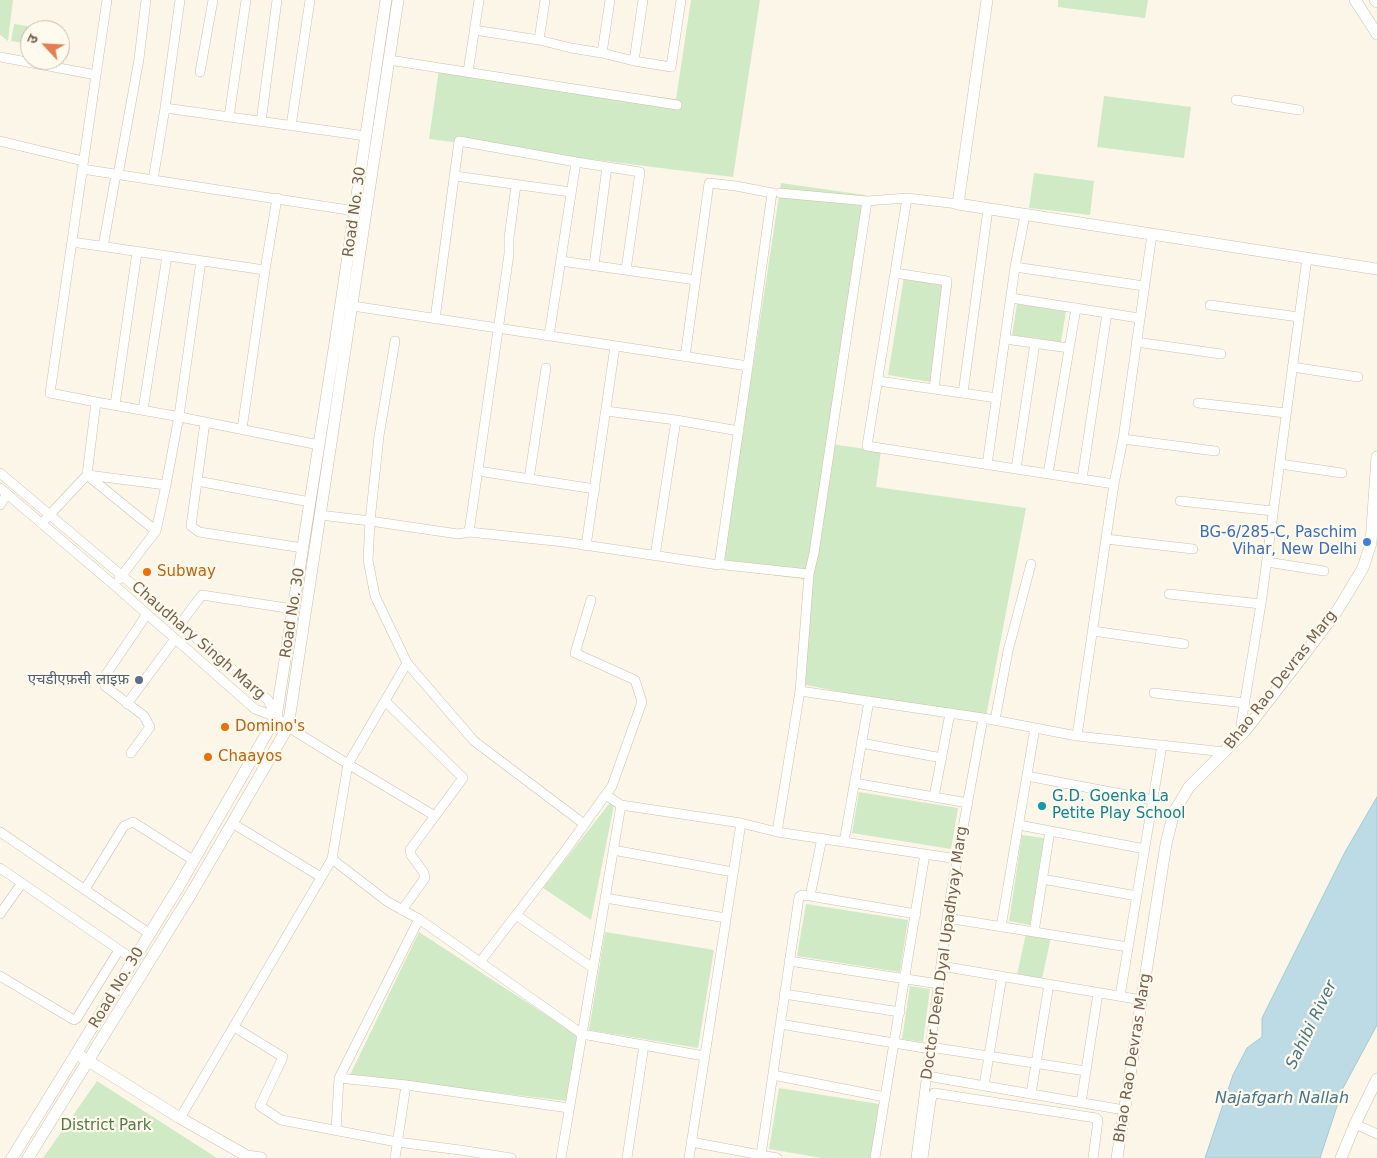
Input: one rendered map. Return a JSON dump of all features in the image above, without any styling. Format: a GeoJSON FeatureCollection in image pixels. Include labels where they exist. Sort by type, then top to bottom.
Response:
{"type":"FeatureCollection","features":[{"type":"Feature","properties":{"kind":"street"},"geometry":{"type":"LineString","coordinates":[[106,0],[50,393],[179,416],[319,445]]}},
{"type":"Feature","properties":{"kind":"street"},"geometry":{"type":"LineString","coordinates":[[103,247],[139,59],[146,0]]}},
{"type":"Feature","properties":{"kind":"street"},"geometry":{"type":"LineString","coordinates":[[154,180],[180,0]]}},
{"type":"Feature","properties":{"kind":"street"},"geometry":{"type":"LineString","coordinates":[[200,72],[213,0]]}},
{"type":"Feature","properties":{"kind":"street"},"geometry":{"type":"LineString","coordinates":[[229,117],[246,0]]}},
{"type":"Feature","properties":{"kind":"street"},"geometry":{"type":"LineString","coordinates":[[261,122],[277,0]]}},
{"type":"Feature","properties":{"kind":"street"},"geometry":{"type":"LineString","coordinates":[[292,126],[310,0]]}},
{"type":"Feature","properties":{"kind":"street","name":"Road No. 30"},"geometry":{"type":"LineString","coordinates":[[28,1158],[191,894],[288,727],[320,515],[346,306],[355,211],[386,0]]}},
{"type":"Feature","properties":{"kind":"street","name":"Road No. 30"},"geometry":{"type":"LineString","coordinates":[[12,1158],[150,934],[276,717],[319,445],[346,306],[398,0]]}},
{"type":"Feature","properties":{"kind":"street"},"geometry":{"type":"LineString","coordinates":[[468,72],[479,0]]}},
{"type":"Feature","properties":{"kind":"street"},"geometry":{"type":"LineString","coordinates":[[539,40],[544,0]]}},
{"type":"Feature","properties":{"kind":"street"},"geometry":{"type":"LineString","coordinates":[[602,53],[610,0]]}},
{"type":"Feature","properties":{"kind":"street"},"geometry":{"type":"LineString","coordinates":[[634,62],[643,0]]}},
{"type":"Feature","properties":{"kind":"street"},"geometry":{"type":"LineString","coordinates":[[474,30],[539,40],[602,53],[634,62],[670,67],[681,0]]}},
{"type":"Feature","properties":{"kind":"street"},"geometry":{"type":"LineString","coordinates":[[958,204],[987,0]]}},
{"type":"Feature","properties":{"kind":"street"},"geometry":{"type":"LineString","coordinates":[[1355,0],[1377,34]]}},
{"type":"Feature","properties":{"kind":"street"},"geometry":{"type":"LineString","coordinates":[[0,56],[96,75]]}},
{"type":"Feature","properties":{"kind":"street"},"geometry":{"type":"LineString","coordinates":[[389,60],[677,105]]}},
{"type":"Feature","properties":{"kind":"street"},"geometry":{"type":"LineString","coordinates":[[1236,100],[1299,110]]}},
{"type":"Feature","properties":{"kind":"street"},"geometry":{"type":"LineString","coordinates":[[165,108],[366,136]]}},
{"type":"Feature","properties":{"kind":"street"},"geometry":{"type":"LineString","coordinates":[[0,141],[26,146],[117,175],[355,211]]}},
{"type":"Feature","properties":{"kind":"street"},"geometry":{"type":"LineString","coordinates":[[435,319],[459,141],[640,172],[626,270]]}},
{"type":"Feature","properties":{"kind":"street"},"geometry":{"type":"LineString","coordinates":[[549,336],[576,162]]}},
{"type":"Feature","properties":{"kind":"street"},"geometry":{"type":"LineString","coordinates":[[594,266],[607,167]]}},
{"type":"Feature","properties":{"kind":"street"},"geometry":{"type":"LineString","coordinates":[[455,176],[571,192]]}},
{"type":"Feature","properties":{"kind":"street"},"geometry":{"type":"LineString","coordinates":[[320,515],[458,534],[470,532],[586,546],[719,565],[772,192],[709,184],[685,357]]}},
{"type":"Feature","properties":{"kind":"street"},"geometry":{"type":"LineString","coordinates":[[470,532],[509,254],[509,238],[516,185]]}},
{"type":"Feature","properties":{"kind":"street"},"geometry":{"type":"LineString","coordinates":[[780,193],[866,201],[907,198],[958,204],[1377,269]]}},
{"type":"Feature","properties":{"kind":"street"},"geometry":{"type":"LineString","coordinates":[[242,429],[265,270],[278,198]]}},
{"type":"Feature","properties":{"kind":"street"},"geometry":{"type":"LineString","coordinates":[[907,198],[867,446],[1114,484]]}},
{"type":"Feature","properties":{"kind":"street"},"geometry":{"type":"LineString","coordinates":[[777,832],[800,691],[809,574],[814,553],[866,201]]}},
{"type":"Feature","properties":{"kind":"street"},"geometry":{"type":"LineString","coordinates":[[963,394],[988,209]]}},
{"type":"Feature","properties":{"kind":"street"},"geometry":{"type":"LineString","coordinates":[[987,465],[1015,267],[1025,215]]}},
{"type":"Feature","properties":{"kind":"street"},"geometry":{"type":"LineString","coordinates":[[1077,736],[1114,484],[1123,439],[1152,234]]}},
{"type":"Feature","properties":{"kind":"street"},"geometry":{"type":"LineString","coordinates":[[72,242],[265,270]]}},
{"type":"Feature","properties":{"kind":"street"},"geometry":{"type":"LineString","coordinates":[[115,405],[137,252]]}},
{"type":"Feature","properties":{"kind":"street"},"geometry":{"type":"LineString","coordinates":[[144,410],[167,256]]}},
{"type":"Feature","properties":{"kind":"street"},"geometry":{"type":"LineString","coordinates":[[1245,731],[1242,724],[1267,562],[1307,258]]}},
{"type":"Feature","properties":{"kind":"street"},"geometry":{"type":"LineString","coordinates":[[114,585],[156,531],[179,416],[201,261]]}},
{"type":"Feature","properties":{"kind":"street"},"geometry":{"type":"LineString","coordinates":[[561,261],[696,280]]}},
{"type":"Feature","properties":{"kind":"street"},"geometry":{"type":"LineString","coordinates":[[1015,267],[1144,286]]}},
{"type":"Feature","properties":{"kind":"street"},"geometry":{"type":"LineString","coordinates":[[895,273],[947,282],[934,389]]}},
{"type":"Feature","properties":{"kind":"street"},"geometry":{"type":"LineString","coordinates":[[1011,298],[1139,318]]}},
{"type":"Feature","properties":{"kind":"street"},"geometry":{"type":"LineString","coordinates":[[1210,305],[1299,317]]}},
{"type":"Feature","properties":{"kind":"street"},"geometry":{"type":"LineString","coordinates":[[346,306],[748,366]]}},
{"type":"Feature","properties":{"kind":"street"},"geometry":{"type":"LineString","coordinates":[[1048,474],[1076,308]]}},
{"type":"Feature","properties":{"kind":"street"},"geometry":{"type":"LineString","coordinates":[[1082,479],[1107,313]]}},
{"type":"Feature","properties":{"kind":"street"},"geometry":{"type":"LineString","coordinates":[[1005,339],[1069,348]]}},
{"type":"Feature","properties":{"kind":"street"},"geometry":{"type":"LineString","coordinates":[[395,341],[379,436],[370,521],[368,560],[375,596],[407,663],[474,741],[584,824]]}},
{"type":"Feature","properties":{"kind":"street"},"geometry":{"type":"LineString","coordinates":[[1136,342],[1221,354]]}},
{"type":"Feature","properties":{"kind":"street"},"geometry":{"type":"LineString","coordinates":[[1016,469],[1035,343]]}},
{"type":"Feature","properties":{"kind":"street"},"geometry":{"type":"LineString","coordinates":[[586,546],[615,346]]}},
{"type":"Feature","properties":{"kind":"street"},"geometry":{"type":"LineString","coordinates":[[1292,367],[1358,377]]}},
{"type":"Feature","properties":{"kind":"street"},"geometry":{"type":"LineString","coordinates":[[529,479],[546,368]]}},
{"type":"Feature","properties":{"kind":"street"},"geometry":{"type":"LineString","coordinates":[[878,381],[996,398]]}},
{"type":"Feature","properties":{"kind":"street"},"geometry":{"type":"LineString","coordinates":[[42,524],[87,475],[96,402]]}},
{"type":"Feature","properties":{"kind":"street"},"geometry":{"type":"LineString","coordinates":[[1198,403],[1286,413]]}},
{"type":"Feature","properties":{"kind":"street"},"geometry":{"type":"LineString","coordinates":[[606,411],[676,420],[739,431]]}},
{"type":"Feature","properties":{"kind":"street"},"geometry":{"type":"LineString","coordinates":[[655,556],[676,420]]}},
{"type":"Feature","properties":{"kind":"street"},"geometry":{"type":"LineString","coordinates":[[205,422],[191,526],[199,532],[303,548]]}},
{"type":"Feature","properties":{"kind":"street"},"geometry":{"type":"LineString","coordinates":[[1123,439],[1215,451]]}},
{"type":"Feature","properties":{"kind":"street","name":"Bhao Rao Devras Marg"},"geometry":{"type":"LineString","coordinates":[[1117,1158],[1166,844],[1174,812],[1189,787],[1245,731],[1300,660],[1337,611],[1363,568],[1372,543],[1377,457]]}},
{"type":"Feature","properties":{"kind":"street"},"geometry":{"type":"LineString","coordinates":[[1280,464],[1342,474]]}},
{"type":"Feature","properties":{"kind":"street"},"geometry":{"type":"LineString","coordinates":[[478,471],[595,489]]}},
{"type":"Feature","properties":{"kind":"street","name":"Chaudhary Singh Marg"},"geometry":{"type":"LineString","coordinates":[[0,473],[268,700],[276,717]]}},
{"type":"Feature","properties":{"kind":"street"},"geometry":{"type":"LineString","coordinates":[[87,475],[166,485]]}},
{"type":"Feature","properties":{"kind":"street"},"geometry":{"type":"LineString","coordinates":[[87,475],[156,531]]}},
{"type":"Feature","properties":{"kind":"street"},"geometry":{"type":"LineString","coordinates":[[197,481],[310,502]]}},
{"type":"Feature","properties":{"kind":"street"},"geometry":{"type":"LineString","coordinates":[[0,505],[4,491]]}},
{"type":"Feature","properties":{"kind":"street","name":"Chaudhary Singh Marg"},"geometry":{"type":"LineString","coordinates":[[4,491],[255,709],[276,717]]}},
{"type":"Feature","properties":{"kind":"street"},"geometry":{"type":"LineString","coordinates":[[1180,501],[1274,511]]}},
{"type":"Feature","properties":{"kind":"street"},"geometry":{"type":"LineString","coordinates":[[1106,539],[1193,549]]}},
{"type":"Feature","properties":{"kind":"street"},"geometry":{"type":"LineString","coordinates":[[1267,562],[1324,571]]}},
{"type":"Feature","properties":{"kind":"street"},"geometry":{"type":"LineString","coordinates":[[995,720],[1008,651],[1031,564]]}},
{"type":"Feature","properties":{"kind":"street"},"geometry":{"type":"LineString","coordinates":[[725,565],[809,574]]}},
{"type":"Feature","properties":{"kind":"street"},"geometry":{"type":"LineString","coordinates":[[1169,594],[1261,604]]}},
{"type":"Feature","properties":{"kind":"street"},"geometry":{"type":"LineString","coordinates":[[180,624],[202,595],[293,609]]}},
{"type":"Feature","properties":{"kind":"street"},"geometry":{"type":"LineString","coordinates":[[480,962],[612,786],[642,702],[635,680],[575,654],[591,600]]}},
{"type":"Feature","properties":{"kind":"street"},"geometry":{"type":"LineString","coordinates":[[131,753],[150,727],[144,716],[105,686],[105,676],[147,614]]}},
{"type":"Feature","properties":{"kind":"street"},"geometry":{"type":"LineString","coordinates":[[1093,631],[1184,644]]}},
{"type":"Feature","properties":{"kind":"street"},"geometry":{"type":"LineString","coordinates":[[127,704],[175,639]]}},
{"type":"Feature","properties":{"kind":"street"},"geometry":{"type":"LineString","coordinates":[[180,1118],[332,859],[348,764],[407,663]]}},
{"type":"Feature","properties":{"kind":"street"},"geometry":{"type":"LineString","coordinates":[[800,691],[983,718],[1077,736],[1224,752]]}},
{"type":"Feature","properties":{"kind":"street"},"geometry":{"type":"LineString","coordinates":[[1154,693],[1245,703]]}},
{"type":"Feature","properties":{"kind":"street"},"geometry":{"type":"LineString","coordinates":[[385,700],[463,778],[410,850],[410,855],[424,873],[425,878],[402,910]]}},
{"type":"Feature","properties":{"kind":"street"},"geometry":{"type":"LineString","coordinates":[[844,842],[869,701]]}},
{"type":"Feature","properties":{"kind":"street"},"geometry":{"type":"LineString","coordinates":[[934,797],[950,713]]}},
{"type":"Feature","properties":{"kind":"street"},"geometry":{"type":"LineString","coordinates":[[276,717],[288,727],[434,816]]}},
{"type":"Feature","properties":{"kind":"street","name":"Doctor Deen Dyal Upadhyay Marg"},"geometry":{"type":"LineString","coordinates":[[916,1158],[947,918],[983,718]]}},
{"type":"Feature","properties":{"kind":"street"},"geometry":{"type":"LineString","coordinates":[[1001,927],[1035,728]]}},
{"type":"Feature","properties":{"kind":"street"},"geometry":{"type":"LineString","coordinates":[[862,744],[942,758]]}},
{"type":"Feature","properties":{"kind":"street"},"geometry":{"type":"LineString","coordinates":[[1120,996],[1162,745]]}},
{"type":"Feature","properties":{"kind":"street"},"geometry":{"type":"LineString","coordinates":[[1027,776],[1153,800]]}},
{"type":"Feature","properties":{"kind":"street"},"geometry":{"type":"LineString","coordinates":[[854,784],[968,803]]}},
{"type":"Feature","properties":{"kind":"street"},"geometry":{"type":"LineString","coordinates":[[606,795],[621,805],[741,823],[777,832],[958,859]]}},
{"type":"Feature","properties":{"kind":"street"},"geometry":{"type":"LineString","coordinates":[[561,1158],[621,805]]}},
{"type":"Feature","properties":{"kind":"street"},"geometry":{"type":"LineString","coordinates":[[85,889],[124,826],[133,822],[193,860]]}},
{"type":"Feature","properties":{"kind":"street"},"geometry":{"type":"LineString","coordinates":[[232,823],[321,877]]}},
{"type":"Feature","properties":{"kind":"street"},"geometry":{"type":"LineString","coordinates":[[688,1158],[741,823]]}},
{"type":"Feature","properties":{"kind":"street"},"geometry":{"type":"LineString","coordinates":[[1019,825],[1145,849]]}},
{"type":"Feature","properties":{"kind":"street"},"geometry":{"type":"LineString","coordinates":[[1034,932],[1050,831]]}},
{"type":"Feature","properties":{"kind":"street"},"geometry":{"type":"LineString","coordinates":[[0,832],[150,934]]}},
{"type":"Feature","properties":{"kind":"street"},"geometry":{"type":"LineString","coordinates":[[810,896],[822,838]]}},
{"type":"Feature","properties":{"kind":"street"},"geometry":{"type":"LineString","coordinates":[[613,850],[733,872]]}},
{"type":"Feature","properties":{"kind":"street"},"geometry":{"type":"LineString","coordinates":[[875,1158],[925,854]]}},
{"type":"Feature","properties":{"kind":"street"},"geometry":{"type":"LineString","coordinates":[[332,859],[388,902],[419,919],[582,1034],[704,1056]]}},
{"type":"Feature","properties":{"kind":"street"},"geometry":{"type":"LineString","coordinates":[[0,868],[134,960]]}},
{"type":"Feature","properties":{"kind":"street"},"geometry":{"type":"LineString","coordinates":[[1042,880],[1137,896]]}},
{"type":"Feature","properties":{"kind":"street"},"geometry":{"type":"LineString","coordinates":[[0,914],[22,883]]}},
{"type":"Feature","properties":{"kind":"street"},"geometry":{"type":"LineString","coordinates":[[761,1155],[798,900],[802,895],[916,914]]}},
{"type":"Feature","properties":{"kind":"street"},"geometry":{"type":"LineString","coordinates":[[605,898],[726,918]]}},
{"type":"Feature","properties":{"kind":"street"},"geometry":{"type":"LineString","coordinates":[[516,915],[593,968]]}},
{"type":"Feature","properties":{"kind":"street"},"geometry":{"type":"LineString","coordinates":[[947,918],[1128,947]]}},
{"type":"Feature","properties":{"kind":"street"},"geometry":{"type":"LineString","coordinates":[[336,1130],[338,1078],[419,919]]}},
{"type":"Feature","properties":{"kind":"street"},"geometry":{"type":"LineString","coordinates":[[0,976],[74,1020],[119,950]]}},
{"type":"Feature","properties":{"kind":"street"},"geometry":{"type":"LineString","coordinates":[[789,961],[938,984]]}},
{"type":"Feature","properties":{"kind":"street"},"geometry":{"type":"LineString","coordinates":[[941,966],[1142,1000]]}},
{"type":"Feature","properties":{"kind":"street"},"geometry":{"type":"LineString","coordinates":[[984,1086],[1002,976]]}},
{"type":"Feature","properties":{"kind":"street"},"geometry":{"type":"LineString","coordinates":[[1031,1094],[1049,984]]}},
{"type":"Feature","properties":{"kind":"street"},"geometry":{"type":"LineString","coordinates":[[1080,1103],[1098,993]]}},
{"type":"Feature","properties":{"kind":"street"},"geometry":{"type":"LineString","coordinates":[[784,994],[900,1012]]}},
{"type":"Feature","properties":{"kind":"street"},"geometry":{"type":"LineString","coordinates":[[780,1024],[895,1043],[1086,1070]]}},
{"type":"Feature","properties":{"kind":"street"},"geometry":{"type":"LineString","coordinates":[[234,1027],[282,1057],[260,1106],[282,1120],[397,1142],[511,1158]]}},
{"type":"Feature","properties":{"kind":"street"},"geometry":{"type":"LineString","coordinates":[[627,1158],[644,1045]]}},
{"type":"Feature","properties":{"kind":"street"},"geometry":{"type":"LineString","coordinates":[[77,1054],[180,1118],[247,1156],[261,1158]]}},
{"type":"Feature","properties":{"kind":"street"},"geometry":{"type":"LineString","coordinates":[[773,1075],[885,1097]]}},
{"type":"Feature","properties":{"kind":"street"},"geometry":{"type":"LineString","coordinates":[[927,1076],[1124,1110]]}},
{"type":"Feature","properties":{"kind":"street"},"geometry":{"type":"LineString","coordinates":[[338,1078],[406,1085],[569,1108]]}},
{"type":"Feature","properties":{"kind":"street"},"geometry":{"type":"LineString","coordinates":[[1341,1158],[1377,1079]]}},
{"type":"Feature","properties":{"kind":"street"},"geometry":{"type":"LineString","coordinates":[[395,1158],[406,1085]]}},
{"type":"Feature","properties":{"kind":"street"},"geometry":{"type":"LineString","coordinates":[[923,1158],[931,1100],[934,1093],[1096,1118],[1098,1120],[1093,1158]]}},
{"type":"Feature","properties":{"kind":"street"},"geometry":{"type":"LineString","coordinates":[[1355,1124],[1377,1134]]}},
{"type":"Feature","properties":{"kind":"street"},"geometry":{"type":"LineString","coordinates":[[691,1142],[777,1158]]}},
{"type":"Feature","properties":{"kind":"green space"},"geometry":{"type":"Polygon","coordinates":[[[0,0],[13,0],[8,41],[0,35],[0,0]]]}},
{"type":"Feature","properties":{"kind":"green space"},"geometry":{"type":"Polygon","coordinates":[[[691,0],[760,0],[733,177],[429,139],[439,69],[676,99],[691,0]]]}},
{"type":"Feature","properties":{"kind":"green space"},"geometry":{"type":"Polygon","coordinates":[[[1058,0],[1148,0],[1145,18],[1058,7],[1058,0]]]}},
{"type":"Feature","properties":{"kind":"green space"},"geometry":{"type":"Polygon","coordinates":[[[14,24],[20,25],[20,42],[11,41],[14,24]]]}},
{"type":"Feature","properties":{"kind":"green space"},"geometry":{"type":"Polygon","coordinates":[[[1104,96],[1191,107],[1184,158],[1097,147],[1104,96]]]}},
{"type":"Feature","properties":{"kind":"green space"},"geometry":{"type":"Polygon","coordinates":[[[1034,173],[1094,181],[1090,215],[1029,208],[1034,173]]]}},
{"type":"Feature","properties":{"kind":"green space"},"geometry":{"type":"Polygon","coordinates":[[[781,183],[865,195],[830,444],[881,451],[876,487],[1026,508],[985,722],[797,683],[812,580],[722,569],[781,183]]]}},
{"type":"Feature","properties":{"kind":"green space"},"geometry":{"type":"Polygon","coordinates":[[[904,277],[952,285],[936,383],[888,375],[904,277]]]}},
{"type":"Feature","properties":{"kind":"green space"},"geometry":{"type":"Polygon","coordinates":[[[1017,304],[1066,311],[1061,342],[1012,335],[1017,304]]]}},
{"type":"Feature","properties":{"kind":"green space"},"geometry":{"type":"Polygon","coordinates":[[[859,792],[958,808],[951,849],[852,833],[859,792]]]}},
{"type":"Feature","properties":{"kind":"green space"},"geometry":{"type":"Polygon","coordinates":[[[616,795],[591,920],[543,888],[616,795]]]}},
{"type":"Feature","properties":{"kind":"green space"},"geometry":{"type":"Polygon","coordinates":[[[1022,835],[1044,838],[1030,925],[1009,921],[1022,835]]]}},
{"type":"Feature","properties":{"kind":"green space"},"geometry":{"type":"Polygon","coordinates":[[[806,904],[908,920],[900,972],[797,956],[806,904]]]}},
{"type":"Feature","properties":{"kind":"green space"},"geometry":{"type":"Polygon","coordinates":[[[419,932],[577,1035],[566,1101],[350,1075],[419,932]]]}},
{"type":"Feature","properties":{"kind":"green space"},"geometry":{"type":"Polygon","coordinates":[[[605,932],[714,950],[698,1048],[589,1030],[605,932]]]}},
{"type":"Feature","properties":{"kind":"green space"},"geometry":{"type":"Polygon","coordinates":[[[1026,933],[1051,937],[1042,979],[1017,975],[1026,933]]]}},
{"type":"Feature","properties":{"kind":"green space"},"geometry":{"type":"Polygon","coordinates":[[[910,986],[930,989],[923,1042],[902,1039],[910,986]]]}},
{"type":"Feature","properties":{"kind":"green space","name":"District Park"},"geometry":{"type":"Polygon","coordinates":[[[97,1081],[217,1158],[43,1158],[97,1081]]]}},
{"type":"Feature","properties":{"kind":"green space"},"geometry":{"type":"Polygon","coordinates":[[[779,1088],[879,1104],[871,1158],[822,1158],[769,1149],[779,1088]]]}},
{"type":"Feature","properties":{"kind":"water","name":"Najafgarh Nallah"},"geometry":{"type":"Polygon","coordinates":[[[1377,797],[1377,1025],[1343,1088],[1320,1158],[1205,1158],[1233,1075],[1247,1048],[1262,1037],[1262,1018],[1345,852],[1377,797]]]}},
{"type":"Feature","properties":{"kind":"place","name":"BG-6/285-C, Paschim Vihar, New Delhi"},"geometry":{"type":"Point","coordinates":[1367,542]}},
{"type":"Feature","properties":{"kind":"place","name":"Subway"},"geometry":{"type":"Point","coordinates":[147,572]}},
{"type":"Feature","properties":{"kind":"place","name":"एचडीएफ़सी लाइफ़"},"geometry":{"type":"Point","coordinates":[139,680]}},
{"type":"Feature","properties":{"kind":"place","name":"Domino's"},"geometry":{"type":"Point","coordinates":[225,727]}},
{"type":"Feature","properties":{"kind":"place","name":"Chaayos"},"geometry":{"type":"Point","coordinates":[208,757]}},
{"type":"Feature","properties":{"kind":"place","name":"G.D. Goenka La Petite Play School"},"geometry":{"type":"Point","coordinates":[1042,806]}},
{"type":"Feature","properties":{"kind":"water label","name":"Sahibi River"},"geometry":{"type":"Point","coordinates":[1312,1025]}}]}
